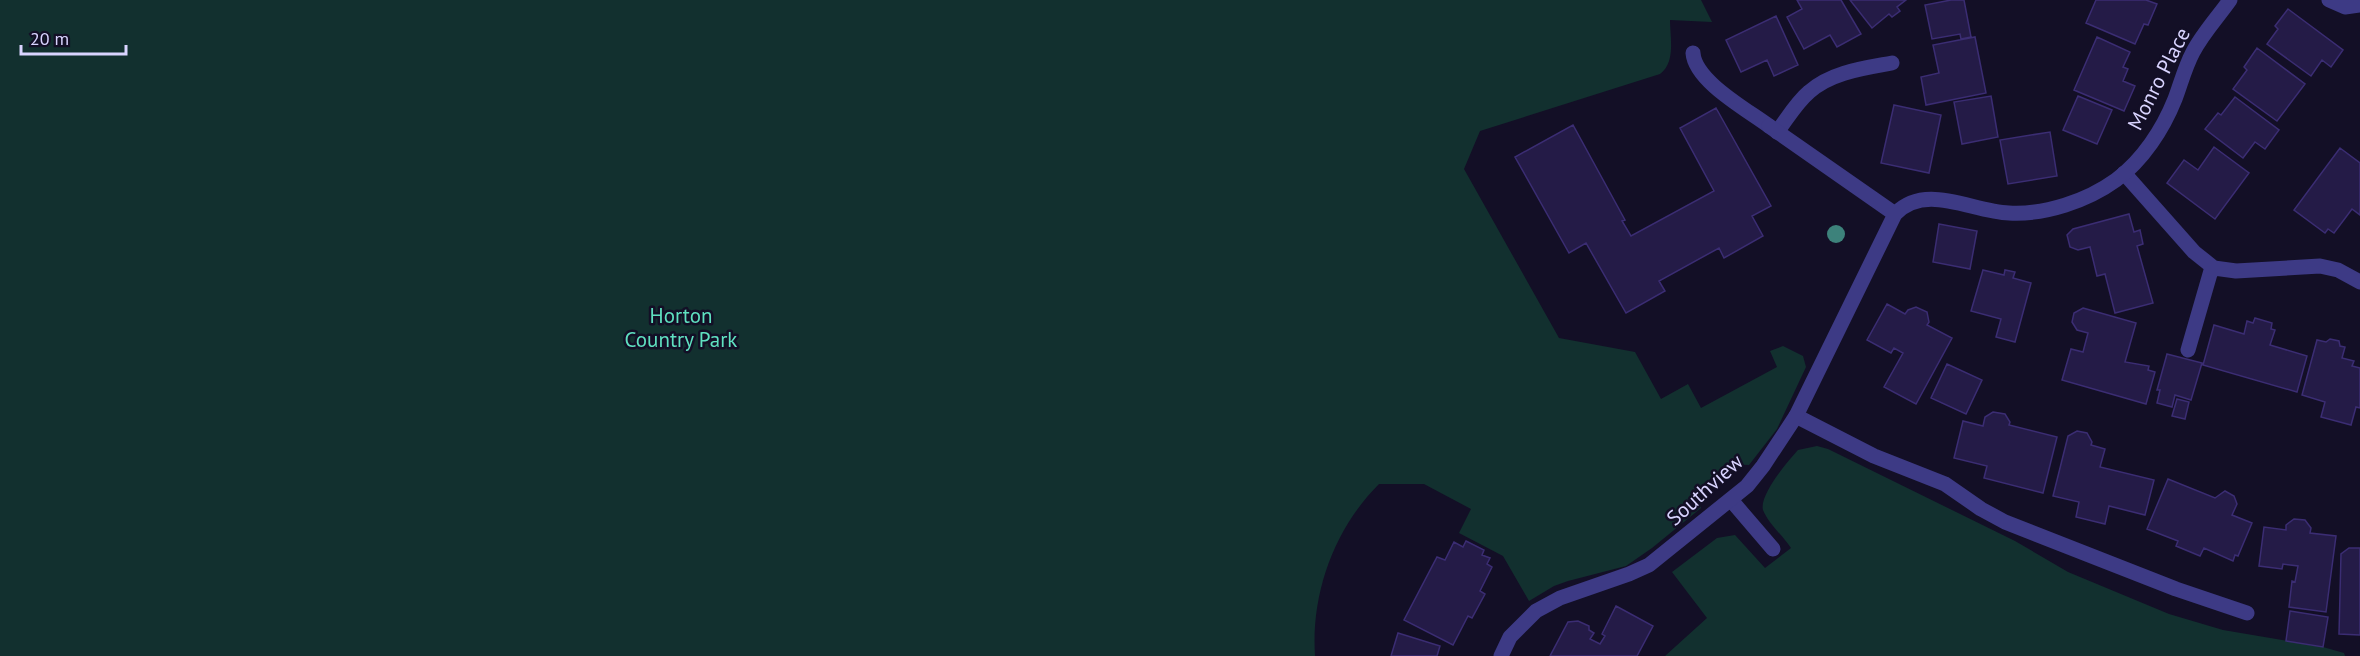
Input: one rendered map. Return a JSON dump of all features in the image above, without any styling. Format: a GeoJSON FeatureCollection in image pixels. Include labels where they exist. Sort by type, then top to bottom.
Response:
{"type":"FeatureCollection","features":[{"type":"Feature","properties":{"kind":"street","name":"Monro Place"},"geometry":{"type":"LineString","coordinates":[[1895,214],[1908,204],[1927,199],[2007,213],[2044,210],[2091,194],[2124,173],[2143,153],[2162,126],[2194,50],[2230,0]]}},
{"type":"Feature","properties":{"kind":"street"},"geometry":{"type":"LineString","coordinates":[[2329,0],[2344,7],[2356,7],[2360,4]]}},
{"type":"Feature","properties":{"kind":"street"},"geometry":{"type":"LineString","coordinates":[[1693,53],[1695,63],[1703,76],[1773,129],[1895,214]]}},
{"type":"Feature","properties":{"kind":"street"},"geometry":{"type":"LineString","coordinates":[[1773,129],[1820,84],[1854,71],[1892,63]]}},
{"type":"Feature","properties":{"kind":"street"},"geometry":{"type":"LineString","coordinates":[[2124,173],[2194,252],[2212,267],[2236,271],[2320,266],[2344,272],[2360,282]]}},
{"type":"Feature","properties":{"kind":"street","name":"Southview"},"geometry":{"type":"LineString","coordinates":[[1501,656],[1510,637],[1536,611],[1560,598],[1622,577],[1649,565],[1731,500],[1755,477],[1796,416],[1895,214]]}},
{"type":"Feature","properties":{"kind":"street"},"geometry":{"type":"LineString","coordinates":[[2188,350],[2212,267]]}},
{"type":"Feature","properties":{"kind":"street"},"geometry":{"type":"LineString","coordinates":[[1796,416],[1874,456],[1945,484],[1981,509],[2005,522],[2176,590],[2247,613]]}},
{"type":"Feature","properties":{"kind":"street"},"geometry":{"type":"LineString","coordinates":[[1731,500],[1773,549]]}},
{"type":"Feature","properties":{"kind":"green space","name":"Horton Country Park"},"geometry":{"type":"Polygon","coordinates":[[[0,0],[1701,0],[1712,22],[1670,20],[1670,56],[1665,69],[1660,74],[1480,131],[1464,169],[1559,338],[1635,352],[1661,399],[1688,384],[1701,408],[1777,367],[1770,351],[1783,346],[1803,356],[1806,367],[1777,429],[1749,465],[1727,464],[1700,488],[1701,508],[1626,566],[1554,586],[1529,601],[1503,556],[1459,533],[1471,509],[1424,484],[1379,484],[1349,521],[1329,563],[1317,609],[1315,656],[0,656],[0,0]]]}},
{"type":"Feature","properties":{"kind":"green space"},"geometry":{"type":"Polygon","coordinates":[[[1817,446],[1828,449],[2015,541],[2068,572],[2169,614],[2223,630],[2323,647],[2344,653],[2345,656],[1665,656],[1707,618],[1672,572],[1717,538],[1735,535],[1765,568],[1791,548],[1768,520],[1763,510],[1765,496],[1775,478],[1798,450],[1817,446]]]}},
{"type":"Feature","properties":{"kind":"building"},"geometry":{"type":"Polygon","coordinates":[[[1797,0],[1841,0],[1861,34],[1837,47],[1830,35],[1804,49],[1787,17],[1802,9],[1797,0]]]}},
{"type":"Feature","properties":{"kind":"building"},"geometry":{"type":"Polygon","coordinates":[[[1850,0],[1906,0],[1897,7],[1900,11],[1892,17],[1889,14],[1872,28],[1850,0]]]}},
{"type":"Feature","properties":{"kind":"building"},"geometry":{"type":"Polygon","coordinates":[[[1964,0],[1971,37],[1961,39],[1960,34],[1932,39],[1925,5],[1964,0]]]}},
{"type":"Feature","properties":{"kind":"building"},"geometry":{"type":"Polygon","coordinates":[[[2096,0],[2146,0],[2157,4],[2148,25],[2144,24],[2135,44],[2086,23],[2096,0]]]}},
{"type":"Feature","properties":{"kind":"building"},"geometry":{"type":"Polygon","coordinates":[[[2288,9],[2343,50],[2331,67],[2322,60],[2311,76],[2267,44],[2278,29],[2275,26],[2288,9]]]}},
{"type":"Feature","properties":{"kind":"building"},"geometry":{"type":"Polygon","coordinates":[[[1776,16],[1798,65],[1774,76],[1767,60],[1741,72],[1726,40],[1776,16]]]}},
{"type":"Feature","properties":{"kind":"building"},"geometry":{"type":"Polygon","coordinates":[[[1975,37],[1986,93],[1926,105],[1921,77],[1939,73],[1933,45],[1975,37]]]}},
{"type":"Feature","properties":{"kind":"building"},"geometry":{"type":"Polygon","coordinates":[[[2097,37],[2130,52],[2123,67],[2128,69],[2123,81],[2135,86],[2124,111],[2074,90],[2097,37]]]}},
{"type":"Feature","properties":{"kind":"building"},"geometry":{"type":"Polygon","coordinates":[[[2257,48],[2305,84],[2277,121],[2233,89],[2247,70],[2244,67],[2257,48]]]}},
{"type":"Feature","properties":{"kind":"building"},"geometry":{"type":"Polygon","coordinates":[[[1991,96],[1998,137],[1962,144],[1954,102],[1991,96]]]}},
{"type":"Feature","properties":{"kind":"building"},"geometry":{"type":"Polygon","coordinates":[[[2078,96],[2112,110],[2097,144],[2063,130],[2078,96]]]}},
{"type":"Feature","properties":{"kind":"building"},"geometry":{"type":"Polygon","coordinates":[[[2235,97],[2279,130],[2265,149],[2255,142],[2243,158],[2205,129],[2218,113],[2221,115],[2235,97]]]}},
{"type":"Feature","properties":{"kind":"building"},"geometry":{"type":"Polygon","coordinates":[[[1894,105],[1941,115],[1929,173],[1881,163],[1894,105]]]}},
{"type":"Feature","properties":{"kind":"building"},"geometry":{"type":"Polygon","coordinates":[[[1716,108],[1771,206],[1752,216],[1763,236],[1724,258],[1719,248],[1659,281],[1665,291],[1626,313],[1586,243],[1569,253],[1515,157],[1573,125],[1625,220],[1622,221],[1631,236],[1714,191],[1680,128],[1716,108]]]}},
{"type":"Feature","properties":{"kind":"building"},"geometry":{"type":"Polygon","coordinates":[[[2050,132],[2057,176],[2008,184],[2000,140],[2050,132]]]}},
{"type":"Feature","properties":{"kind":"building"},"geometry":{"type":"Polygon","coordinates":[[[2214,147],[2249,173],[2215,219],[2167,183],[2184,160],[2198,170],[2214,147]]]}},
{"type":"Feature","properties":{"kind":"building"},"geometry":{"type":"Polygon","coordinates":[[[2340,148],[2360,163],[2360,215],[2352,209],[2334,233],[2328,229],[2325,233],[2294,210],[2340,148]]]}},
{"type":"Feature","properties":{"kind":"building"},"geometry":{"type":"Polygon","coordinates":[[[2129,214],[2134,232],[2140,230],[2143,244],[2137,246],[2153,303],[2115,313],[2105,274],[2097,276],[2090,247],[2078,250],[2070,247],[2067,235],[2073,229],[2129,214]]]}},
{"type":"Feature","properties":{"kind":"building"},"geometry":{"type":"Polygon","coordinates":[[[1939,224],[1977,231],[1970,269],[1933,262],[1939,224]]]}},
{"type":"Feature","properties":{"kind":"building"},"geometry":{"type":"Polygon","coordinates":[[[1983,270],[2004,275],[2005,270],[2015,272],[2013,278],[2031,283],[2015,342],[1996,337],[2001,319],[1971,311],[1983,270]]]}},
{"type":"Feature","properties":{"kind":"building"},"geometry":{"type":"Polygon","coordinates":[[[1887,304],[1905,314],[1916,307],[1927,312],[1929,322],[1927,325],[1952,338],[1916,404],[1884,387],[1903,353],[1894,348],[1891,353],[1867,340],[1887,304]]]}},
{"type":"Feature","properties":{"kind":"building"},"geometry":{"type":"Polygon","coordinates":[[[2083,308],[2136,323],[2125,362],[2149,366],[2148,370],[2155,372],[2146,404],[2062,380],[2071,349],[2083,352],[2088,333],[2077,330],[2072,322],[2074,313],[2083,308]]]}},
{"type":"Feature","properties":{"kind":"building"},"geometry":{"type":"Polygon","coordinates":[[[2255,318],[2272,323],[2271,329],[2275,330],[2270,345],[2307,356],[2297,392],[2203,365],[2214,325],[2244,334],[2247,321],[2253,323],[2255,318]]]}},
{"type":"Feature","properties":{"kind":"building"},"geometry":{"type":"Polygon","coordinates":[[[2330,339],[2339,341],[2340,346],[2345,347],[2342,358],[2354,361],[2352,366],[2360,368],[2360,408],[2356,407],[2351,425],[2321,417],[2325,402],[2302,395],[2317,340],[2326,342],[2330,339]]]}},
{"type":"Feature","properties":{"kind":"building"},"geometry":{"type":"Polygon","coordinates":[[[2167,354],[2202,363],[2191,400],[2175,395],[2172,407],[2157,403],[2160,390],[2157,390],[2167,354]]]}},
{"type":"Feature","properties":{"kind":"building"},"geometry":{"type":"Polygon","coordinates":[[[1947,364],[1982,380],[1966,414],[1931,398],[1947,364]]]}},
{"type":"Feature","properties":{"kind":"building"},"geometry":{"type":"Polygon","coordinates":[[[2177,399],[2189,402],[2185,419],[2172,416],[2177,399]]]}},
{"type":"Feature","properties":{"kind":"building"},"geometry":{"type":"Polygon","coordinates":[[[1993,412],[2005,414],[2010,422],[2009,425],[2057,437],[2043,493],[1984,478],[1987,466],[1954,458],[1963,421],[1983,426],[1985,417],[1993,412]]]}},
{"type":"Feature","properties":{"kind":"building"},"geometry":{"type":"Polygon","coordinates":[[[2077,431],[2087,433],[2092,442],[2091,445],[2105,449],[2100,467],[2154,480],[2145,515],[2109,506],[2105,524],[2076,517],[2079,502],[2053,496],[2068,436],[2077,431]]]}},
{"type":"Feature","properties":{"kind":"building"},"geometry":{"type":"Polygon","coordinates":[[[2168,479],[2215,498],[2225,491],[2234,496],[2237,504],[2232,515],[2252,523],[2238,556],[2235,555],[2233,561],[2204,548],[2200,556],[2176,546],[2178,541],[2147,529],[2168,479]]]}},
{"type":"Feature","properties":{"kind":"building"},"geometry":{"type":"Polygon","coordinates":[[[2294,519],[2305,520],[2311,528],[2310,533],[2336,536],[2326,612],[2289,607],[2292,581],[2295,582],[2298,566],[2283,564],[2282,569],[2259,566],[2264,527],[2286,530],[2286,525],[2294,519]]]}},
{"type":"Feature","properties":{"kind":"building"},"geometry":{"type":"Polygon","coordinates":[[[1466,541],[1484,550],[1482,555],[1490,558],[1487,564],[1492,567],[1480,591],[1485,594],[1472,618],[1468,616],[1453,645],[1404,620],[1437,557],[1445,560],[1454,542],[1463,547],[1466,541]]]}},
{"type":"Feature","properties":{"kind":"building"},"geometry":{"type":"Polygon","coordinates":[[[2349,548],[2360,548],[2360,635],[2339,634],[2341,554],[2349,548]]]}},
{"type":"Feature","properties":{"kind":"building"},"geometry":{"type":"Polygon","coordinates":[[[1616,606],[1653,626],[1637,656],[1550,656],[1568,622],[1578,621],[1589,626],[1589,630],[1594,633],[1590,639],[1600,644],[1605,636],[1602,634],[1616,606]]]}},
{"type":"Feature","properties":{"kind":"building"},"geometry":{"type":"Polygon","coordinates":[[[2290,611],[2328,617],[2323,647],[2286,641],[2290,611]]]}},
{"type":"Feature","properties":{"kind":"building"},"geometry":{"type":"Polygon","coordinates":[[[1398,633],[1440,646],[1437,656],[1391,656],[1398,633]]]}}]}
